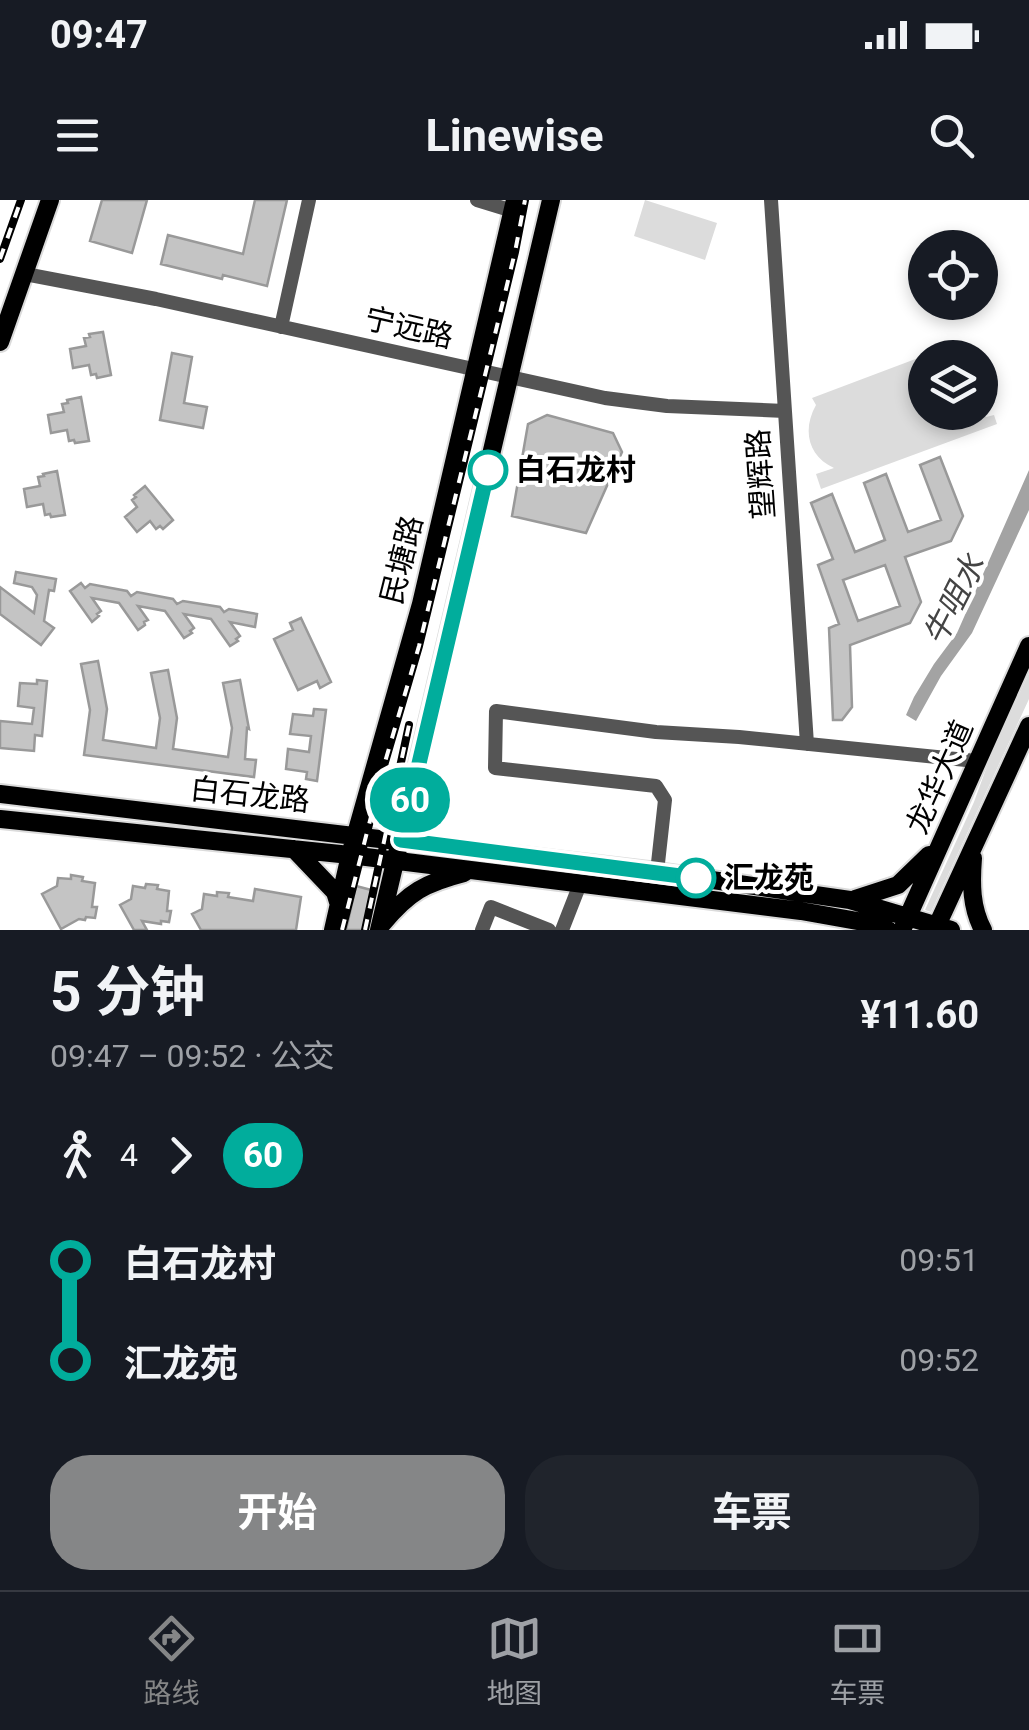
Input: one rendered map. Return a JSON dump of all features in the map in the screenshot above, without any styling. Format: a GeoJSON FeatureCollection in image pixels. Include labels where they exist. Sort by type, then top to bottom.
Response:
{"type":"FeatureCollection","features":[{"type":"Feature","properties":{"kind":"main road"},"geometry":{"type":"LineString","coordinates":[[0,342],[50,200]]}},
{"type":"Feature","properties":{"kind":"main road","name":"民塘路"},"geometry":{"type":"LineString","coordinates":[[379,929],[551,200]]}},
{"type":"Feature","properties":{"kind":"main road","name":"民塘路"},"geometry":{"type":"LineString","coordinates":[[333,930],[350,855],[421,604],[514,206]]}},
{"type":"Feature","properties":{"kind":"main road","name":"龙华大道"},"geometry":{"type":"LineString","coordinates":[[905,923],[1029,646]]}},
{"type":"Feature","properties":{"kind":"main road","name":"龙华大道"},"geometry":{"type":"LineString","coordinates":[[941,928],[1029,726]]}},
{"type":"Feature","properties":{"kind":"main road"},"geometry":{"type":"LineString","coordinates":[[413,788],[419,823],[433,844]]}},
{"type":"Feature","properties":{"kind":"main road"},"geometry":{"type":"LineString","coordinates":[[325,831],[343,822],[367,793]]}},
{"type":"Feature","properties":{"kind":"main road","name":"白石龙路"},"geometry":{"type":"LineString","coordinates":[[0,794],[657,872],[850,900],[905,923],[941,928]]}},
{"type":"Feature","properties":{"kind":"main road","name":"白石龙路"},"geometry":{"type":"LineString","coordinates":[[0,819],[473,870],[801,912],[869,923],[888,930]]}},
{"type":"Feature","properties":{"kind":"main road"},"geometry":{"type":"LineString","coordinates":[[850,900],[898,885],[930,854],[946,830]]}},
{"type":"Feature","properties":{"kind":"main road"},"geometry":{"type":"LineString","coordinates":[[293,849],[335,892],[339,905]]}},
{"type":"Feature","properties":{"kind":"main road"},"geometry":{"type":"LineString","coordinates":[[973,850],[972,900],[984,930]]}},
{"type":"Feature","properties":{"kind":"main road"},"geometry":{"type":"LineString","coordinates":[[379,929],[415,890],[473,870]]}},
{"type":"Feature","properties":{"kind":"main road"},"geometry":{"type":"LineString","coordinates":[[801,912],[836,930]]}},
{"type":"Feature","properties":{"kind":"street"},"geometry":{"type":"LineString","coordinates":[[281,327],[309,200]]}},
{"type":"Feature","properties":{"kind":"street"},"geometry":{"type":"LineString","coordinates":[[477,200],[514,206]]}},
{"type":"Feature","properties":{"kind":"street","name":"望辉路"},"geometry":{"type":"LineString","coordinates":[[772,200],[807,744]]}},
{"type":"Feature","properties":{"kind":"street","name":"宁远路"},"geometry":{"type":"LineString","coordinates":[[24,274],[638,403],[784,411]]}},
{"type":"Feature","properties":{"kind":"street"},"geometry":{"type":"LineString","coordinates":[[657,872],[665,800],[656,786],[495,768],[496,711],[656,732],[976,761]]}},
{"type":"Feature","properties":{"kind":"street"},"geometry":{"type":"LineString","coordinates":[[562,930],[580,884]]}},
{"type":"Feature","properties":{"kind":"street"},"geometry":{"type":"LineString","coordinates":[[482,930],[491,907],[549,930]]}},
{"type":"Feature","properties":{"kind":"shaded area"},"geometry":{"type":"Polygon","coordinates":[[[645,200],[717,223],[705,260],[634,236],[645,200]]]}},
{"type":"Feature","properties":{"kind":"shaded area"},"geometry":{"type":"Polygon","coordinates":[[[908,362],[908,430],[981,430],[821,489],[816,474],[834,468],[818,457],[810,441],[809,424],[816,405],[812,398],[908,362]]]}},
{"type":"Feature","properties":{"kind":"shaded area"},"geometry":{"type":"Polygon","coordinates":[[[1029,470],[1029,510],[972,633],[941,676],[916,721],[906,715],[914,697],[957,633],[1029,470]]]}},
{"type":"Feature","properties":{"kind":"shaded area"},"geometry":{"type":"Polygon","coordinates":[[[1029,673],[1029,699],[931,912],[925,910],[990,758],[1029,673]]]}},
{"type":"Feature","properties":{"kind":"building"},"geometry":{"type":"Polygon","coordinates":[[[102,200],[147,200],[132,253],[90,241],[102,200]]]}},
{"type":"Feature","properties":{"kind":"building"},"geometry":{"type":"Polygon","coordinates":[[[255,200],[287,200],[267,286],[161,264],[168,235],[243,254],[255,200]]]}},
{"type":"Feature","properties":{"kind":"building"},"geometry":{"type":"Polygon","coordinates":[[[103,332],[111,375],[97,378],[96,374],[91,375],[89,365],[73,368],[70,349],[86,346],[84,338],[103,332]]]}},
{"type":"Feature","properties":{"kind":"building"},"geometry":{"type":"Polygon","coordinates":[[[172,353],[192,357],[184,403],[207,407],[203,428],[160,420],[172,353]]]}},
{"type":"Feature","properties":{"kind":"building"},"geometry":{"type":"Polygon","coordinates":[[[81,397],[89,441],[69,441],[67,430],[51,433],[48,415],[64,412],[62,404],[81,397]]]}},
{"type":"Feature","properties":{"kind":"building"},"geometry":{"type":"Polygon","coordinates":[[[547,415],[613,433],[622,452],[586,533],[512,516],[528,424],[547,415]]]}},
{"type":"Feature","properties":{"kind":"building"},"geometry":{"type":"Polygon","coordinates":[[[940,457],[963,516],[951,541],[905,557],[921,602],[910,623],[850,645],[852,707],[842,720],[833,720],[829,628],[839,624],[818,565],[833,559],[811,503],[832,494],[855,552],[885,540],[864,483],[886,474],[908,532],[941,520],[920,465],[940,457]],[[885,565],[843,580],[858,621],[900,606],[885,565]]]}},
{"type":"Feature","properties":{"kind":"building"},"geometry":{"type":"Polygon","coordinates":[[[57,471],[65,515],[45,515],[43,504],[27,507],[24,489],[40,486],[38,477],[57,471]]]}},
{"type":"Feature","properties":{"kind":"building"},"geometry":{"type":"Polygon","coordinates":[[[145,486],[173,520],[163,529],[156,529],[150,521],[137,532],[125,517],[137,507],[132,500],[145,486]]]}},
{"type":"Feature","properties":{"kind":"building"},"geometry":{"type":"Polygon","coordinates":[[[16,572],[56,579],[54,591],[49,590],[44,621],[54,628],[41,645],[0,614],[0,587],[34,613],[37,595],[32,587],[14,583],[16,572]]]}},
{"type":"Feature","properties":{"kind":"building"},"geometry":{"type":"Polygon","coordinates":[[[81,583],[85,588],[90,584],[127,591],[131,596],[137,592],[173,599],[177,604],[183,601],[220,607],[224,612],[229,609],[257,614],[255,627],[230,622],[240,636],[230,646],[211,619],[184,614],[194,628],[184,638],[165,611],[138,606],[148,620],[138,630],[119,603],[92,598],[101,611],[92,622],[70,591],[81,583]]]}},
{"type":"Feature","properties":{"kind":"building"},"geometry":{"type":"Polygon","coordinates":[[[301,618],[331,682],[320,688],[317,681],[298,690],[274,639],[293,630],[290,623],[301,618]]]}},
{"type":"Feature","properties":{"kind":"building"},"geometry":{"type":"Polygon","coordinates":[[[98,661],[107,709],[103,740],[156,748],[160,718],[151,673],[168,670],[177,718],[173,749],[228,757],[232,728],[223,683],[240,680],[249,729],[245,759],[256,760],[254,777],[84,755],[90,710],[81,664],[98,661]]]}},
{"type":"Feature","properties":{"kind":"building"},"geometry":{"type":"Polygon","coordinates":[[[37,680],[47,681],[42,736],[35,735],[34,751],[0,748],[0,721],[32,724],[34,708],[18,706],[20,683],[37,684],[37,680]]]}},
{"type":"Feature","properties":{"kind":"building"},"geometry":{"type":"Polygon","coordinates":[[[314,709],[326,710],[317,781],[306,779],[307,772],[286,769],[288,749],[309,752],[311,736],[290,734],[293,714],[313,716],[314,709]]]}},
{"type":"Feature","properties":{"kind":"building"},"geometry":{"type":"Polygon","coordinates":[[[71,875],[95,883],[95,918],[79,919],[61,929],[42,894],[57,886],[58,878],[71,879],[71,875]]]}},
{"type":"Feature","properties":{"kind":"building"},"geometry":{"type":"Polygon","coordinates":[[[146,884],[169,891],[169,922],[142,921],[147,930],[134,930],[120,905],[131,899],[133,886],[145,888],[146,884]]]}},
{"type":"Feature","properties":{"kind":"building"},"geometry":{"type":"Polygon","coordinates":[[[356,886],[375,891],[367,930],[346,930],[356,886]]]}},
{"type":"Feature","properties":{"kind":"building"},"geometry":{"type":"Polygon","coordinates":[[[255,889],[301,897],[296,930],[201,930],[192,914],[202,909],[204,894],[229,893],[228,897],[253,901],[255,889]]]}},
{"type":"Feature","properties":{"kind":"railway"},"geometry":{"type":"LineString","coordinates":[[0,259],[21,200]]}},
{"type":"Feature","properties":{"kind":"railway"},"geometry":{"type":"LineString","coordinates":[[342,930],[419,646],[525,200]]}},
{"type":"Feature","properties":{"kind":"railway"},"geometry":{"type":"LineString","coordinates":[[365,930],[409,725]]}},
{"type":"Feature","properties":{"kind":"bus line","name":"60"},"geometry":{"type":"LineString","coordinates":[[488,470],[401,840],[696,878]]}},
{"type":"Feature","properties":{"kind":"place","name":"白石龙村"},"geometry":{"type":"Point","coordinates":[488,470]}},
{"type":"Feature","properties":{"kind":"place","name":"汇龙苑"},"geometry":{"type":"Point","coordinates":[696,878]}},
{"type":"Feature","properties":{"kind":"water label","name":"牛咀水"},"geometry":{"type":"Point","coordinates":[954,600]}}]}
